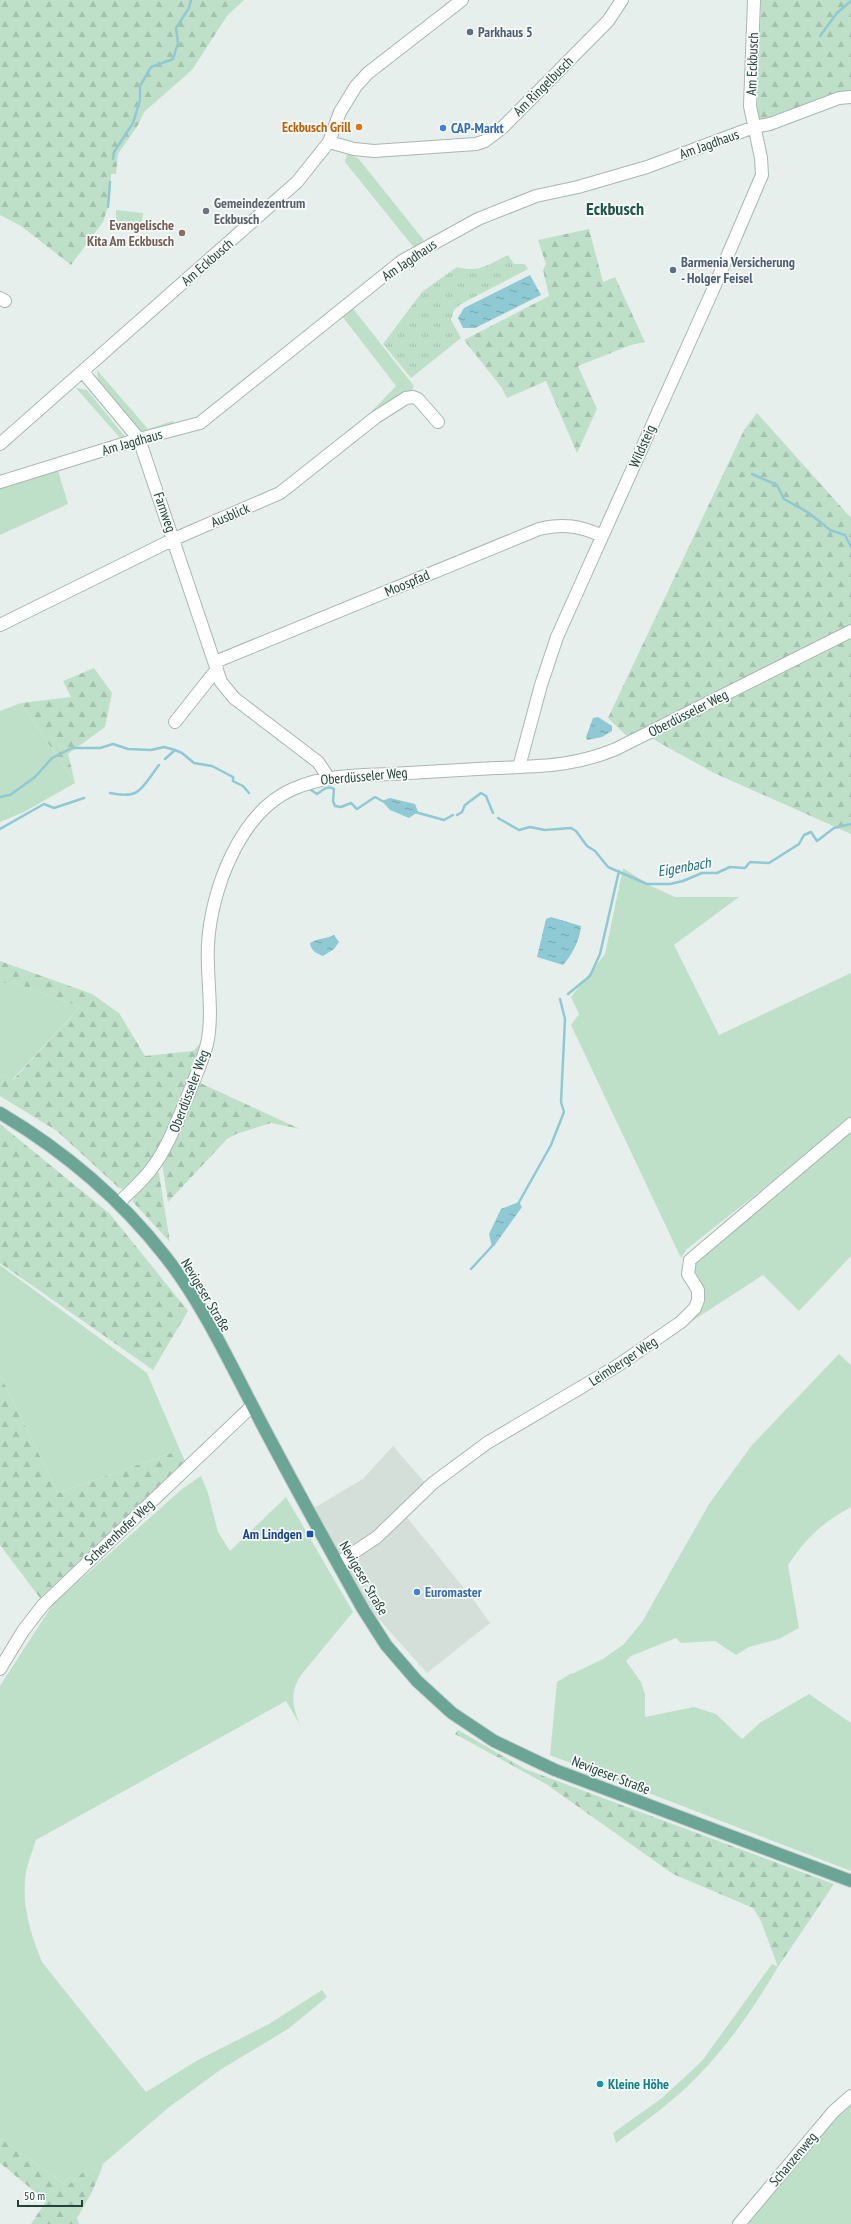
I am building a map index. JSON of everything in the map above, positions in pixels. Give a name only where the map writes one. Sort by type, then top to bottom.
[{"type":"main road","name":"Nevigeser Straße","points":[[0,1113],[58,1150],[119,1203],[166,1257],[200,1310],[363,1609],[386,1645],[417,1681],[452,1714],[472,1728],[512,1750],[555,1770],[851,1881]]},
{"type":"street","name":"Am Eckbusch","points":[[0,444],[296,182],[329,142],[343,106],[356,86],[368,73],[462,0]]},
{"type":"street","name":"Am Ringelbusch","points":[[329,142],[354,149],[374,150],[476,144],[485,141],[502,128],[608,21],[622,0]]},
{"type":"street","name":"Am Eckbusch","points":[[754,0],[750,106],[754,127]]},
{"type":"street","name":"Am Jagdhaus","points":[[0,482],[139,439],[200,423],[402,261],[457,229],[512,204],[647,167],[754,127],[770,124],[839,98],[851,97]]},
{"type":"street","name":"Wildsteig","points":[[519,767],[540,685],[557,638],[712,292],[762,174],[761,158],[754,127]]},
{"type":"street","name":"Farnweg","points":[[83,372],[139,439],[221,682],[234,698],[318,762],[328,777]]},
{"type":"street","name":"Ausblick","points":[[0,625],[174,539],[280,493],[376,416],[406,398],[414,397],[418,399],[438,422]]},
{"type":"street","name":"Moospfad","points":[[216,666],[540,529],[551,526],[572,526],[602,536]]},
{"type":"street","name":"Oberdüsseler Weg","points":[[119,1203],[147,1175],[165,1148],[205,1051],[209,1024],[208,943],[212,912],[223,876],[236,846],[245,830],[262,809],[272,801],[290,790],[328,777],[575,763],[616,750],[851,631]]},
{"type":"street","points":[[175,722],[216,666]]},
{"type":"street","name":"Leimberger Weg","points":[[338,1563],[377,1537],[434,1483],[487,1443],[617,1366],[681,1322],[695,1308],[698,1300],[698,1290],[688,1274],[690,1260],[851,1124]]},
{"type":"street","name":"Schevenhofer Weg","points":[[0,1669],[23,1631],[43,1605],[252,1406]]},
{"type":"street","name":"Schanzenweg","points":[[739,2224],[833,2112],[851,2096]]},
{"type":"shaded area","points":[[393,1446],[426,1484],[405,1515],[475,1602],[490,1623],[427,1673],[369,1608],[314,1508],[363,1479]]},
{"type":"green space","points":[[0,0],[244,0],[227,16],[192,70],[144,112],[138,125],[118,154],[116,174],[111,174],[110,200],[103,222],[71,265],[21,226],[0,215]]},
{"type":"green space","points":[[761,0],[851,0],[851,96],[762,123],[757,119]]},
{"type":"green space","points":[[347,154],[358,158],[426,243],[415,249],[345,162]]},
{"type":"green space","points":[[116,210],[143,213],[141,229],[116,226]]},
{"type":"green space","points":[[589,229],[603,282],[615,277],[645,342],[631,345],[578,366],[597,409],[577,453],[546,381],[507,398],[502,388],[464,340],[549,296],[543,270],[546,264],[538,240]]},
{"type":"green space","points":[[508,255],[514,264],[525,264],[528,269],[461,304],[454,310],[451,320],[461,338],[411,378],[383,344],[422,292],[457,267],[472,269],[483,267]]},
{"type":"green space","points":[[351,306],[414,386],[411,393],[373,416],[370,413],[396,386],[342,316]]},
{"type":"green space","points":[[97,370],[148,429],[173,421],[174,427],[143,432],[98,379]]},
{"type":"green space","points":[[76,388],[87,390],[126,438],[121,439]]},
{"type":"green space","points":[[757,413],[851,518],[851,834],[714,773],[649,737],[628,737],[608,718],[744,430]]},
{"type":"green space","points":[[57,467],[68,504],[0,535],[0,485]]},
{"type":"green space","points":[[94,668],[112,693],[105,727],[68,754],[75,783],[21,703],[71,697],[63,681]]},
{"type":"green space","points":[[21,703],[75,783],[24,812],[0,822],[0,711]]},
{"type":"green space","points":[[623,868],[651,886],[675,897],[739,897],[674,945],[719,1035],[851,973],[851,1119],[687,1249],[681,1258],[571,1025],[579,1014],[571,997],[605,954]]},
{"type":"green space","points":[[0,961],[92,994],[119,1013],[145,1056],[193,1051],[199,1045],[203,1035],[202,1047],[156,1155],[130,1185],[123,1189],[119,1188],[57,1131],[0,1096],[0,1075],[13,1080],[80,1007],[15,983],[0,983]]},
{"type":"green space","points":[[0,983],[15,983],[80,1007],[12,1080],[0,1075]]},
{"type":"green space","points":[[198,1082],[300,1129],[271,1123],[236,1134],[227,1139],[168,1202],[162,1163]]},
{"type":"green space","points":[[0,1124],[110,1214],[188,1311],[153,1370],[0,1263]]},
{"type":"green space","points":[[851,1127],[851,1256],[799,1311],[763,1275],[686,1325],[704,1302],[695,1279],[693,1265]]},
{"type":"green space","points":[[158,1168],[170,1242],[133,1202],[134,1196]]},
{"type":"green space","points":[[0,1265],[147,1373],[180,1450],[58,1493],[0,1375]]},
{"type":"green space","points":[[839,1354],[851,1365],[851,1507],[823,1525],[802,1546],[788,1565],[799,1628],[779,1639],[749,1647],[736,1655],[715,1641],[681,1643],[676,1638],[631,1656],[626,1661],[641,1682],[645,1695],[645,1717],[694,1707],[716,1714],[742,1739],[761,1722],[809,1694],[851,1723],[851,1871],[550,1755],[557,1682],[570,1674],[596,1668],[574,1673],[603,1659],[624,1644],[642,1622],[709,1504],[752,1445]]},
{"type":"green space","points":[[0,1375],[58,1493],[180,1450],[185,1461],[40,1598],[0,1545]]},
{"type":"green space","points":[[201,1476],[208,1493],[218,1532],[230,1551],[286,1497],[353,1612],[301,1675],[297,1682],[293,1700],[300,1725],[286,1701],[36,1840],[26,1872],[25,1884],[26,1906],[30,1929],[42,1962],[146,2092],[198,2060],[269,2024],[322,1990],[327,1997],[288,2029],[220,2070],[168,2108],[103,2164],[100,2173],[90,2166],[67,2186],[0,2138],[0,1686],[53,1604],[182,1489]]},
{"type":"green space","points":[[458,1730],[525,1769],[834,1884],[778,1967],[761,1921],[753,1908],[673,1874],[546,1784],[455,1734]]},
{"type":"green space","points":[[772,1964],[778,1967],[768,1984],[733,2035],[707,2066],[671,2101],[616,2143],[613,2133],[662,2098],[702,2061]]},
{"type":"green space","points":[[851,2100],[851,2224],[744,2224]]},
{"type":"green space","points":[[0,2138],[67,2186],[90,2166],[100,2173],[92,2192],[77,2218],[79,2224],[31,2224],[46,2201],[0,2163]]},
{"type":"water","points":[[530,275],[541,295],[475,328],[463,328],[458,318],[464,308]]},
{"type":"water","points":[[598,717],[612,726],[612,731],[602,737],[587,740],[586,737],[593,718]]},
{"type":"water","points":[[390,798],[415,804],[418,812],[409,818],[390,810],[382,801]]},
{"type":"water","points":[[551,917],[581,926],[575,947],[563,965],[537,957],[546,919]]},
{"type":"water","points":[[334,935],[339,942],[334,949],[323,956],[316,953],[311,948],[310,943]]},
{"type":"water","points":[[519,1202],[522,1207],[492,1247],[489,1234],[501,1209]]},
{"type":"waterway","points":[[113,159],[114,152],[133,123],[140,100],[140,86],[151,67],[173,59],[178,43],[176,28],[189,8],[191,0]]},
{"type":"waterway","points":[[820,36],[837,13],[851,1]]},
{"type":"waterway","points":[[108,207],[110,182]]},
{"type":"waterway","points":[[752,474],[777,485],[784,499],[809,513],[830,530],[845,535],[851,547]]},
{"type":"waterway","points":[[0,797],[10,795],[35,777],[52,758],[72,748],[100,748],[113,744],[128,749],[151,750],[164,747],[175,750]]},
{"type":"waterway","name":"Eigenbach","points":[[165,759],[175,750],[182,753],[194,763],[212,766],[233,777],[233,781],[243,786],[249,793]]},
{"type":"waterway","name":"Eigenbach","points":[[110,793],[120,795],[135,793],[140,790],[159,765]]},
{"type":"waterway","name":"Eigenbach","points":[[311,790],[317,794],[328,788],[334,789],[333,801],[335,806],[341,807],[351,803],[357,809],[375,797],[384,802]]},
{"type":"waterway","name":"Eigenbach","points":[[457,815],[462,812],[465,805],[481,793],[486,796],[493,813]]},
{"type":"waterway","name":"Eigenbach","points":[[0,829],[44,804],[54,808],[84,798]]},
{"type":"waterway","name":"Eigenbach","points":[[415,812],[444,820],[453,815]]},
{"type":"waterway","name":"Eigenbach","points":[[498,818],[519,830],[530,827],[545,830],[571,828],[576,831],[587,846],[595,851],[608,867],[647,884],[670,884],[683,881],[702,873],[717,873],[730,867],[745,868],[750,862],[769,863],[799,844],[804,835],[811,832],[817,841],[834,828],[851,824]]},
{"type":"waterway","points":[[568,994],[590,976],[600,954],[619,871]]},
{"type":"waterway","points":[[518,1204],[551,1145],[564,1112],[561,1102],[565,1019],[560,999]]},
{"type":"waterway","points":[[471,1269],[494,1244]]},
{"type":"place","name":"Parkhaus 5","points":[[470,32]]},
{"type":"place","name":"Eckbusch Grill","points":[[359,127]]},
{"type":"place","name":"CAP-Markt","points":[[443,128]]},
{"type":"place","name":"Gemeindezentrum Eckbusch","points":[[206,211]]},
{"type":"place","name":"Evangelische Kita Am Eckbusch","points":[[182,233]]},
{"type":"place","name":"Barmenia Versicherung - Holger Feisel","points":[[673,270]]},
{"type":"place","name":"Am Lindgen","points":[[310,1534]]},
{"type":"place","name":"Euromaster","points":[[417,1592]]},
{"type":"place","name":"Kleine Höhe","points":[[600,2084]]},
{"type":"district","name":"Eckbusch","points":[[615,209]]}]
